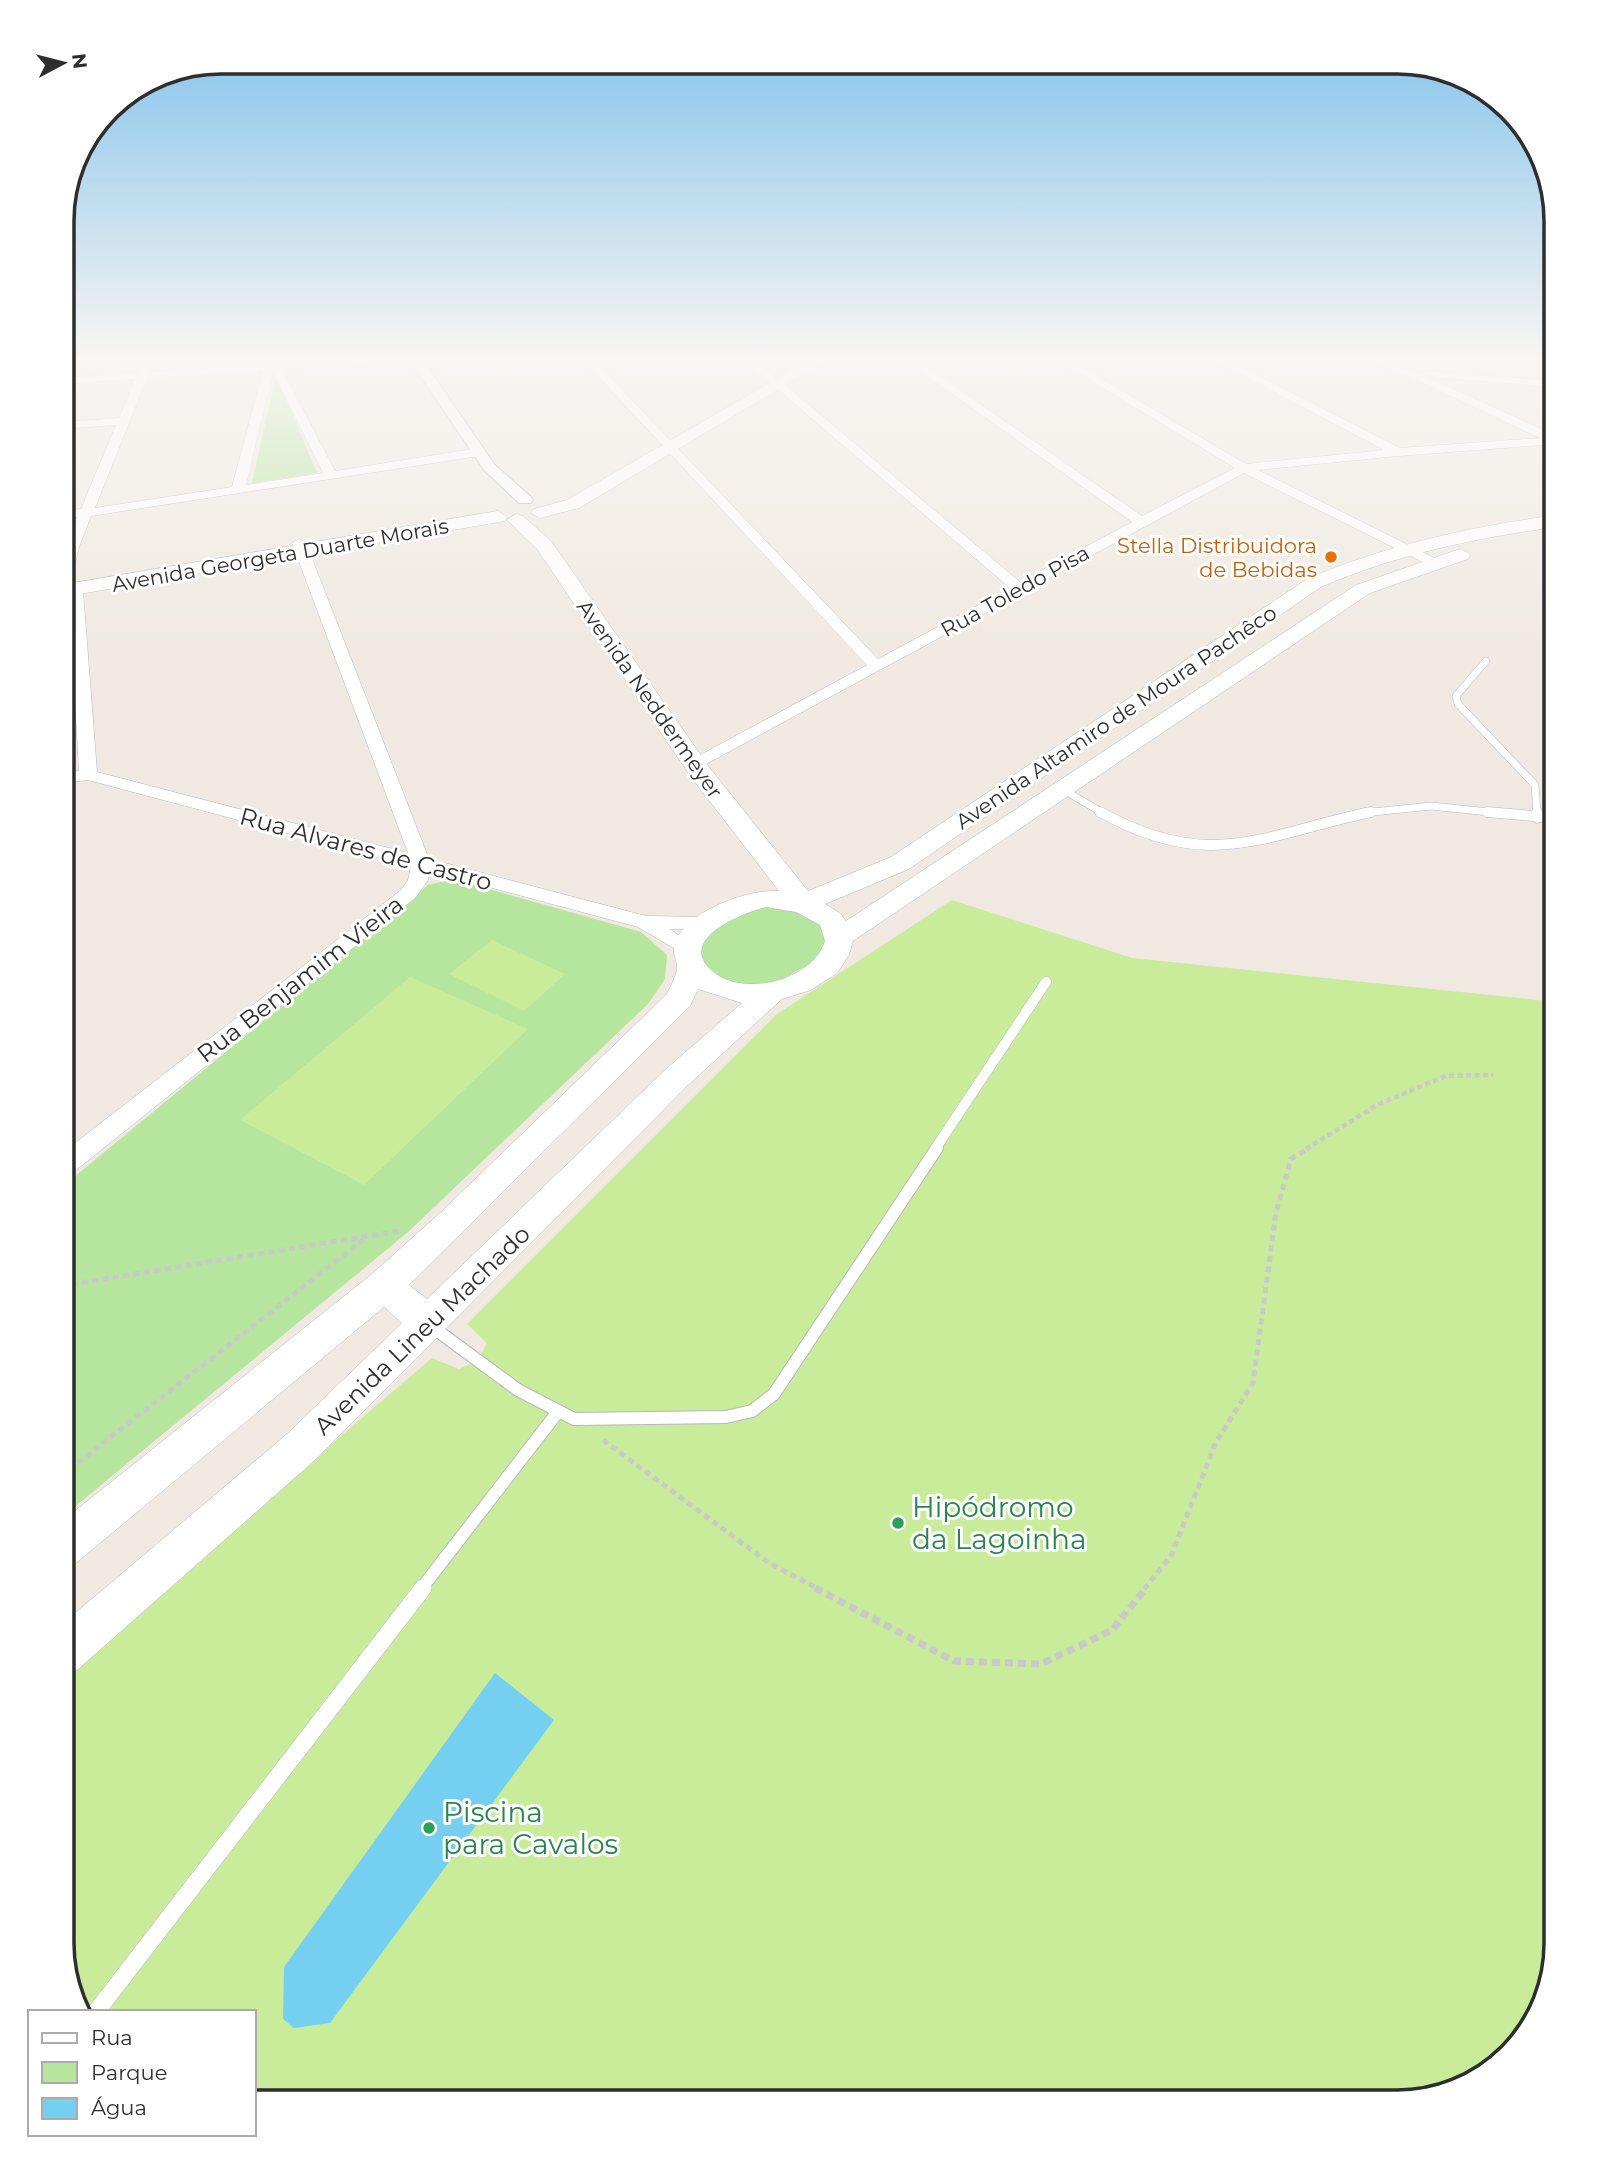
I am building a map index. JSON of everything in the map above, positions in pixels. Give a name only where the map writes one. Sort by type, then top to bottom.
[{"type":"main road","name":"Avenida Georgeta Duarte Morais","points":[[74,585],[503,512],[573,504],[639,460]]},
{"type":"main road","name":"Avenida Neddermeyer","points":[[533,508],[544,545]]},
{"type":"main road","name":"Avenida Neddermeyer","points":[[503,512],[544,545],[695,765],[757,851],[802,903]]},
{"type":"main road","name":"Avenida Altamiro de Moura Pachêco","points":[[802,903],[900,863],[1314,583],[1351,566],[1405,548],[1491,530],[1544,523]]},
{"type":"main road","name":"Avenida Altamiro de Moura Pachêco","points":[[839,937],[1363,589],[1433,563],[1480,550],[1544,538]]},
{"type":"main road","points":[[748,902],[756,886],[757,851]]},
{"type":"main road","points":[[74,1538],[385,1285],[462,1213],[680,999],[694,935],[707,923],[748,902],[766,899],[802,903],[827,917],[839,937],[835,955],[821,971],[793,986],[771,993],[732,992],[702,978],[690,958]]},
{"type":"main road","name":"Avenida Lineu Machado","points":[[74,1643],[301,1447],[429,1324],[676,1078],[771,993]]},
{"type":"main road","points":[[385,1285],[429,1324]]},
{"type":"street","points":[[74,535],[87,513],[108,460]]},
{"type":"street","points":[[238,490],[246,460]]},
{"type":"street","points":[[322,460],[331,476]]},
{"type":"street","points":[[74,514],[430,460]]},
{"type":"street","name":"Avenida Neddermeyer","points":[[484,460],[533,508]]},
{"type":"street","points":[[681,460],[876,666]]},
{"type":"street","points":[[867,460],[1020,589]]},
{"type":"street","points":[[1052,460],[1141,522]]},
{"type":"street","points":[[1230,460],[1433,563]]},
{"type":"street","name":"Rua Toledo Pisa","points":[[695,765],[1244,468],[1321,460]]},
{"type":"street","name":"Avenida Neddermeyer","points":[[489,467],[503,512]]},
{"type":"street","points":[[301,547],[421,863]]},
{"type":"street","points":[[74,655],[88,775],[74,777]]},
{"type":"street","name":"Rua Alvares de Castro","points":[[88,775],[645,922],[707,923]]},
{"type":"street","name":"Rua Benjamim Vieira","points":[[74,1158],[408,894],[418,880],[421,863]]},
{"type":"street","name":"Rua Alvares de Castro","points":[[645,922],[690,958]]},
{"type":"lane","points":[[1486,661],[1456,696],[1458,704],[1535,785],[1538,818]]},
{"type":"lane","points":[[1062,789],[1094,810],[1155,836],[1189,846],[1223,847],[1255,842],[1369,811],[1414,806],[1456,807],[1544,818]]},
{"type":"lane","points":[[429,1324],[477,1361],[557,1413],[574,1419],[726,1417],[752,1411],[774,1394],[1046,982]]},
{"type":"lane","points":[[98,2010],[557,1413]]},
{"type":"path","points":[[574,1419],[769,1563],[954,1661],[1041,1664],[1112,1630],[1171,1556],[1216,1442],[1254,1383],[1276,1212],[1290,1159],[1379,1104],[1446,1076],[1493,1075]]},
{"type":"path","points":[[74,1284],[404,1231]]},
{"type":"path","points":[[74,1466],[368,1236]]},
{"type":"green space","points":[[257,460],[312,460],[317,473],[252,483]]},
{"type":"green space","points":[[453,879],[641,932],[667,955],[665,979],[648,1004],[408,1232],[74,1507],[74,1177],[428,885]]},
{"type":"green space","name":"Hipódromo da Lagoinha","points":[[952,900],[1132,958],[1544,1001],[1543,1963],[1533,2000],[1525,2017],[1501,2047],[1479,2066],[1435,2085],[1397,2090],[256,2090],[256,2010],[90,2010],[81,1991],[74,1953],[74,1665],[432,1358],[459,1369],[477,1361],[487,1343],[467,1324],[777,1014]]},
{"type":"green space","points":[[759,905],[813,913],[830,934],[817,960],[770,986],[751,987],[706,974],[696,963],[698,936]]},
{"type":"green space","points":[[492,940],[565,974],[524,1011],[449,974]]},
{"type":"green space","points":[[410,977],[528,1029],[364,1185],[240,1120]]},
{"type":"water","name":"Piscina para Cavalos","points":[[495,1673],[554,1720],[330,2023],[294,2028],[283,2019],[284,1967]]},
{"type":"place","name":"Stella Distribuidora de Bebidas","points":[[1331,557]]},
{"type":"place","name":"Hipódromo da Lagoinha","points":[[898,1523]]},
{"type":"place","name":"Piscina para Cavalos","points":[[429,1828]]}]
